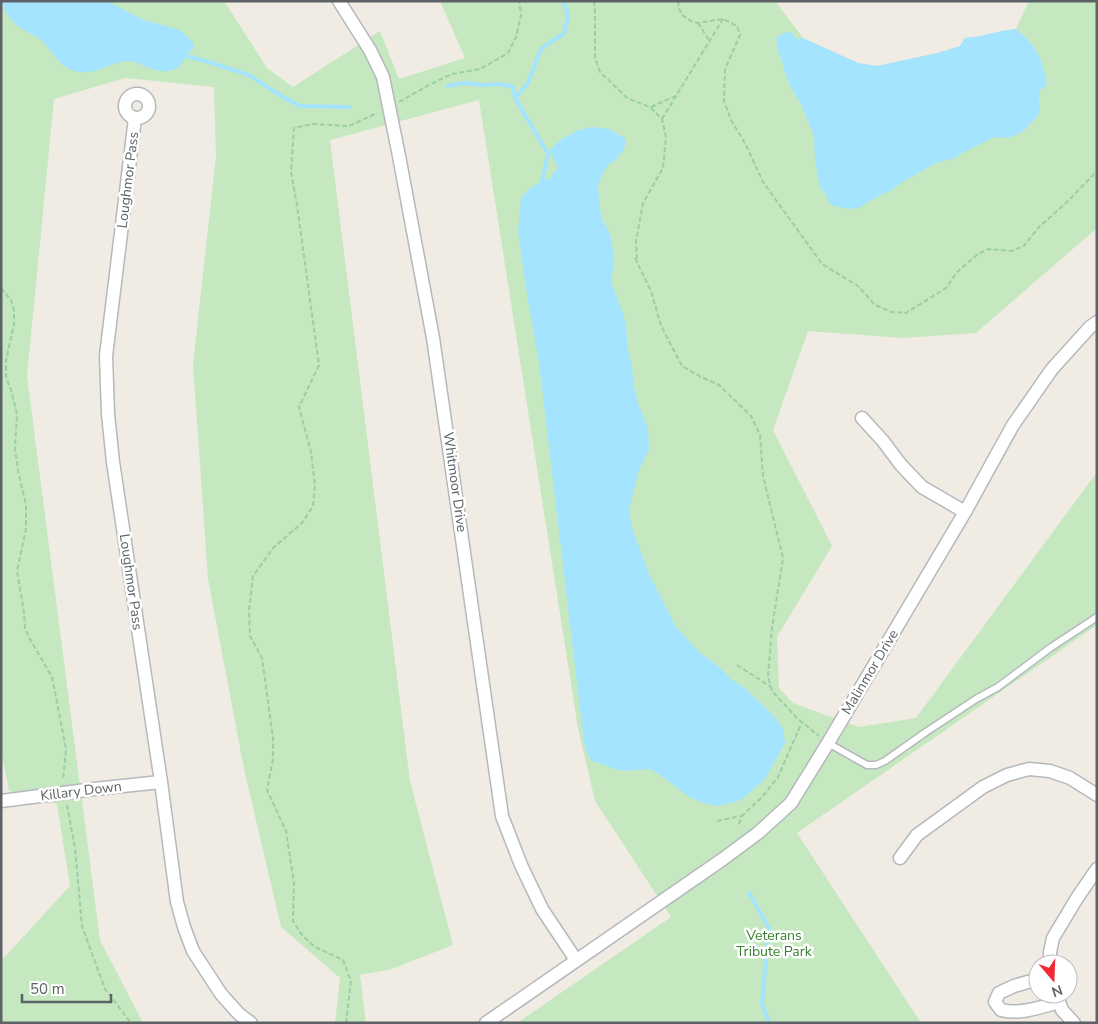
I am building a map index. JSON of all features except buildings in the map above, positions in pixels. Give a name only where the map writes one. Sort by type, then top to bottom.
[{"type":"street","name":"Whitmoor Drive","points":[[339,1],[370,50],[383,77],[400,156],[433,338],[502,816],[521,864],[542,909],[576,960]]},
{"type":"street","name":"Loughmor Pass","points":[[135,118],[106,356],[108,414],[113,462],[177,902],[193,951],[221,994],[239,1014],[251,1023]]},
{"type":"street","name":"Malinmor Drive","points":[[576,960],[758,833],[790,803],[828,743],[965,512],[1018,417],[1052,370],[1090,327],[1097,322]]},
{"type":"street","points":[[862,418],[900,465],[922,487],[965,512]]},
{"type":"street","points":[[900,858],[918,835],[983,787],[1007,775],[1029,769],[1050,771],[1070,778],[1097,795]]},
{"type":"street","name":"Killary Down","points":[[1,801],[160,782]]},
{"type":"street","points":[[1051,954],[1053,938],[1077,898],[1097,870]]},
{"type":"street","points":[[486,1023],[576,960]]},
{"type":"street","points":[[1028,982],[999,993],[996,1002],[1001,1010],[1008,1012],[1024,1010],[1041,1004]]},
{"type":"street","points":[[1060,1004],[1062,1010],[1074,1023]]},
{"type":"lane","points":[[828,743],[867,765],[876,765],[885,761],[976,699],[998,687],[1050,648],[1097,617]]},
{"type":"path","points":[[346,1023],[351,982],[343,960],[315,947],[302,934],[293,921],[294,883],[286,831],[267,790],[273,759],[273,738],[262,658],[250,636],[249,611],[253,576],[274,548],[303,522],[313,506],[314,499],[315,485],[311,452],[299,407],[320,365],[291,172],[294,128],[312,124],[349,126],[389,108],[428,84],[452,74],[480,69],[508,53],[516,37],[521,15],[519,1]]},
{"type":"path","points":[[594,1],[595,58],[600,72],[627,98],[650,107],[662,119],[666,137],[663,168],[643,203],[636,241],[637,259],[635,258],[650,291],[661,326],[682,366],[720,385],[751,416],[760,435],[762,476],[783,558],[772,628],[768,676],[772,690],[797,718],[828,743]]},
{"type":"path","points":[[679,1],[678,6],[682,15],[691,21],[698,23],[723,19],[737,26],[740,35],[725,69],[724,101],[731,120],[746,145],[763,182],[822,264],[858,286],[876,305],[892,312],[906,313],[946,288],[958,271],[978,254],[989,249],[1011,251],[1024,246],[1038,228],[1097,171]]},
{"type":"path","points":[[662,119],[723,19]]},
{"type":"path","points":[[698,23],[709,41]]},
{"type":"path","points":[[650,107],[676,96]]},
{"type":"path","points":[[1,288],[11,300],[14,310],[14,324],[6,362],[6,377],[17,414],[15,448],[26,504],[26,529],[17,570],[25,628],[52,677],[66,749],[63,776],[75,848],[82,926],[105,989],[131,1023]]},
{"type":"path","points":[[737,665],[771,687]]},
{"type":"path","points":[[716,822],[742,816],[762,797],[778,777],[802,722]]},
{"type":"path","points":[[740,824],[742,816]]},
{"type":"green space","name":"Veterans Tribute Park","points":[[1,1],[224,1],[267,68],[293,87],[380,31],[399,79],[465,58],[440,1],[775,1],[803,38],[858,63],[877,66],[938,53],[960,46],[965,38],[1016,29],[1029,1],[1097,1],[1097,228],[976,333],[903,338],[808,331],[773,430],[832,546],[777,637],[779,688],[793,703],[859,727],[916,718],[1097,472],[1097,625],[797,833],[921,1023],[517,1023],[671,917],[595,801],[578,728],[479,100],[330,140],[410,781],[453,945],[392,969],[360,975],[366,1023],[335,1023],[340,978],[281,927],[244,769],[208,579],[193,365],[216,156],[214,87],[125,78],[54,99],[27,376],[100,940],[143,1023],[1,1023],[1,961],[70,886],[57,804],[9,791],[1,750]]},
{"type":"water","points":[[1,1],[107,1],[144,20],[180,30],[194,43],[193,49],[180,66],[173,70],[154,70],[131,61],[125,61],[93,71],[74,71],[62,64],[40,39],[16,25],[9,17]]},
{"type":"water","points":[[1016,29],[1037,52],[1047,85],[1040,90],[1040,110],[1037,117],[1022,132],[1008,138],[995,137],[955,158],[936,163],[859,208],[844,208],[833,206],[829,203],[826,194],[820,188],[815,161],[814,136],[801,104],[790,86],[778,52],[776,38],[784,33],[791,32],[797,39],[803,38],[858,63],[877,66],[938,53],[960,46],[965,38]]},
{"type":"water","points":[[591,127],[609,129],[626,139],[624,149],[616,160],[608,165],[598,185],[602,219],[611,236],[614,260],[611,282],[623,313],[634,387],[648,428],[649,449],[638,473],[629,510],[632,528],[649,574],[676,627],[699,652],[746,689],[776,718],[783,729],[785,743],[765,779],[745,797],[735,802],[717,806],[703,803],[688,796],[650,769],[625,771],[592,761],[587,753],[584,742],[539,363],[518,232],[521,198],[529,189],[551,178],[558,168],[549,151],[559,141],[576,131]]},
{"type":"waterway","points":[[515,98],[528,83],[541,49],[564,34],[568,15],[563,1]]},
{"type":"waterway","points":[[182,55],[249,75],[300,106],[349,107]]},
{"type":"waterway","points":[[447,86],[464,83],[501,84],[513,87],[515,98],[548,154],[542,181]]},
{"type":"waterway","points":[[749,893],[769,928],[762,1003],[769,1023]]}]
